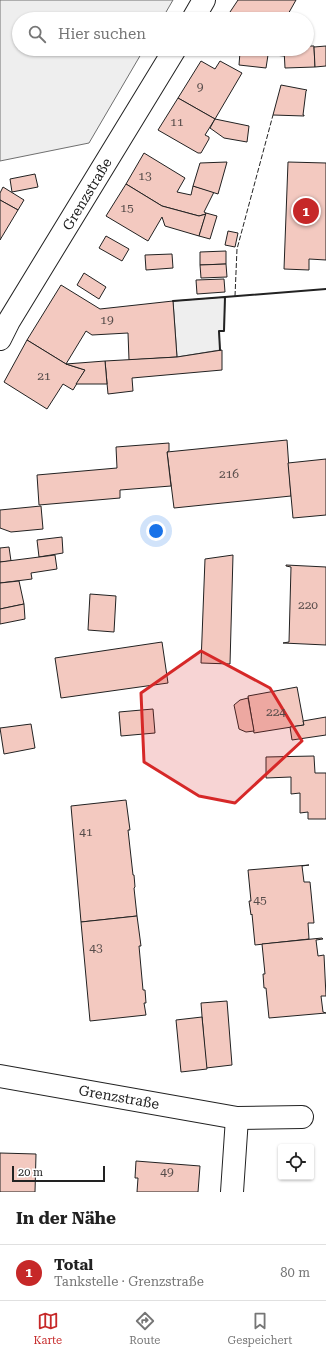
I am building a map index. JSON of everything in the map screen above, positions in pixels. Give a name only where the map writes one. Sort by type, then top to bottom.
[{"type":"street","points":[[197,12],[204,0]]},
{"type":"street","name":"Grenzstraße","points":[[0,339],[9,321],[171,56]]},
{"type":"street","name":"Grenzstraße","points":[[0,1076],[238,1118],[302,1117]]},
{"type":"street","points":[[232,1192],[238,1118]]},
{"type":"highlighted area","points":[[201,651],[270,688],[302,741],[235,803],[199,796],[144,762],[141,693]]},
{"type":"shaded area","points":[[0,0],[173,0],[166,12],[12,12],[12,56],[140,56],[89,143],[0,161]]},
{"type":"shaded area","points":[[225,297],[224,331],[219,331],[220,350],[177,357],[173,301]]},
{"type":"building","points":[[238,0],[296,0],[289,12],[230,12]]},
{"type":"building","points":[[314,46],[315,67],[285,68],[284,56],[314,56]]},
{"type":"building","points":[[326,46],[326,66],[315,67],[314,47]]},
{"type":"building","points":[[240,56],[268,56],[266,68],[239,65]]},
{"type":"building","points":[[201,61],[215,69],[220,61],[242,73],[215,119],[178,98]]},
{"type":"building","points":[[281,85],[307,90],[304,116],[273,115]]},
{"type":"building","points":[[178,98],[215,119],[205,135],[209,137],[209,139],[201,153],[198,153],[158,130]]},
{"type":"building","points":[[215,119],[249,126],[247,142],[224,138],[210,128]]},
{"type":"building","points":[[144,153],[185,178],[177,192],[191,195],[193,186],[214,192],[204,212],[206,214],[199,216],[162,206],[126,184]]},
{"type":"building","points":[[227,162],[218,194],[193,186],[200,163]]},
{"type":"building","points":[[288,162],[326,163],[326,260],[309,259],[309,270],[284,269]]},
{"type":"building","points":[[35,174],[38,187],[12,192],[10,179]]},
{"type":"building","points":[[126,184],[162,206],[199,216],[206,214],[199,236],[165,226],[162,217],[148,241],[106,216]]},
{"type":"building","points":[[3,187],[24,200],[18,210],[0,200],[0,193]]},
{"type":"building","points":[[0,200],[18,210],[0,240]]},
{"type":"building","points":[[206,213],[217,216],[210,239],[199,236]]},
{"type":"building","points":[[228,231],[238,233],[235,247],[225,245]]},
{"type":"building","points":[[106,236],[129,249],[122,261],[99,248]]},
{"type":"building","points":[[226,251],[226,264],[200,265],[200,252]]},
{"type":"building","points":[[172,254],[173,268],[146,270],[145,255]]},
{"type":"building","points":[[226,264],[227,277],[201,278],[200,265]]},
{"type":"building","points":[[84,273],[106,287],[99,299],[77,285]]},
{"type":"building","points":[[224,279],[225,292],[197,294],[196,280]]},
{"type":"building","points":[[61,285],[100,309],[173,301],[177,357],[129,360],[128,333],[92,335],[86,331],[66,364],[27,340]]},
{"type":"building","points":[[27,340],[66,364],[85,370],[73,390],[63,384],[47,409],[4,382]]},
{"type":"building","points":[[222,350],[222,370],[132,378],[133,391],[108,394],[105,361],[177,357]]},
{"type":"building","points":[[105,361],[107,384],[76,384],[85,370],[66,364]]},
{"type":"building","points":[[287,440],[291,496],[174,508],[167,452]]},
{"type":"building","points":[[169,443],[169,451],[167,452],[171,486],[120,490],[120,498],[39,505],[37,475],[117,468],[116,447]]},
{"type":"building","points":[[326,459],[326,515],[293,518],[288,463]]},
{"type":"building","points":[[41,506],[43,529],[11,532],[0,528],[0,510]]},
{"type":"building","points":[[62,537],[63,553],[39,557],[37,540]]},
{"type":"building","points":[[9,547],[11,561],[0,562],[0,548]]},
{"type":"building","points":[[55,555],[57,569],[31,573],[32,579],[0,583],[0,562]]},
{"type":"building","points":[[233,555],[230,664],[201,663],[205,559]]},
{"type":"building","points":[[286,565],[326,567],[326,645],[283,643],[289,642],[291,567]]},
{"type":"building","points":[[19,581],[24,604],[0,609],[0,583]]},
{"type":"building","points":[[90,594],[116,596],[114,632],[88,630]]},
{"type":"building","points":[[24,604],[25,619],[0,624],[0,609]]},
{"type":"building","points":[[162,642],[168,683],[61,698],[55,658]]},
{"type":"building","points":[[297,687],[304,725],[254,733],[248,696]]},
{"type":"building","points":[[248,698],[254,731],[246,732],[239,729],[234,705],[240,700]]},
{"type":"building","points":[[153,709],[155,733],[121,736],[119,712]]},
{"type":"building","points":[[326,717],[326,735],[292,740],[290,727],[304,725],[303,721]]},
{"type":"building","points":[[31,724],[35,748],[4,754],[0,728]]},
{"type":"building","points":[[314,756],[315,773],[326,773],[326,819],[308,819],[308,812],[300,813],[300,793],[291,794],[291,777],[266,778],[266,757]]},
{"type":"building","points":[[126,800],[137,916],[81,922],[71,806]]},
{"type":"building","points":[[309,865],[302,866],[304,882],[310,882],[314,923],[308,923],[309,939],[255,945],[252,914],[251,915],[249,901],[251,901],[248,870]]},
{"type":"building","points":[[137,916],[141,946],[139,946],[143,990],[145,990],[146,1003],[144,1003],[146,1015],[90,1021],[81,922]]},
{"type":"building","points":[[323,939],[316,940],[318,956],[324,955],[326,996],[321,996],[323,1012],[326,1013],[269,1018],[266,988],[264,988],[263,974],[265,974],[262,944]]},
{"type":"building","points":[[227,1001],[232,1065],[206,1068],[201,1003]]},
{"type":"building","points":[[202,1017],[207,1069],[181,1072],[176,1020]]},
{"type":"building","points":[[0,1153],[36,1154],[35,1192],[0,1192]]},
{"type":"building","points":[[136,1161],[200,1166],[198,1192],[137,1192],[138,1178],[135,1178]]},
{"type":"fence","points":[[235,296],[237,249],[273,115]]},
{"type":"wall","points":[[225,297],[326,289]]},
{"type":"wall","points":[[173,301],[225,297],[224,331],[219,331],[220,350]]},
{"type":"place","name":"Total","points":[[306,211]]}]
